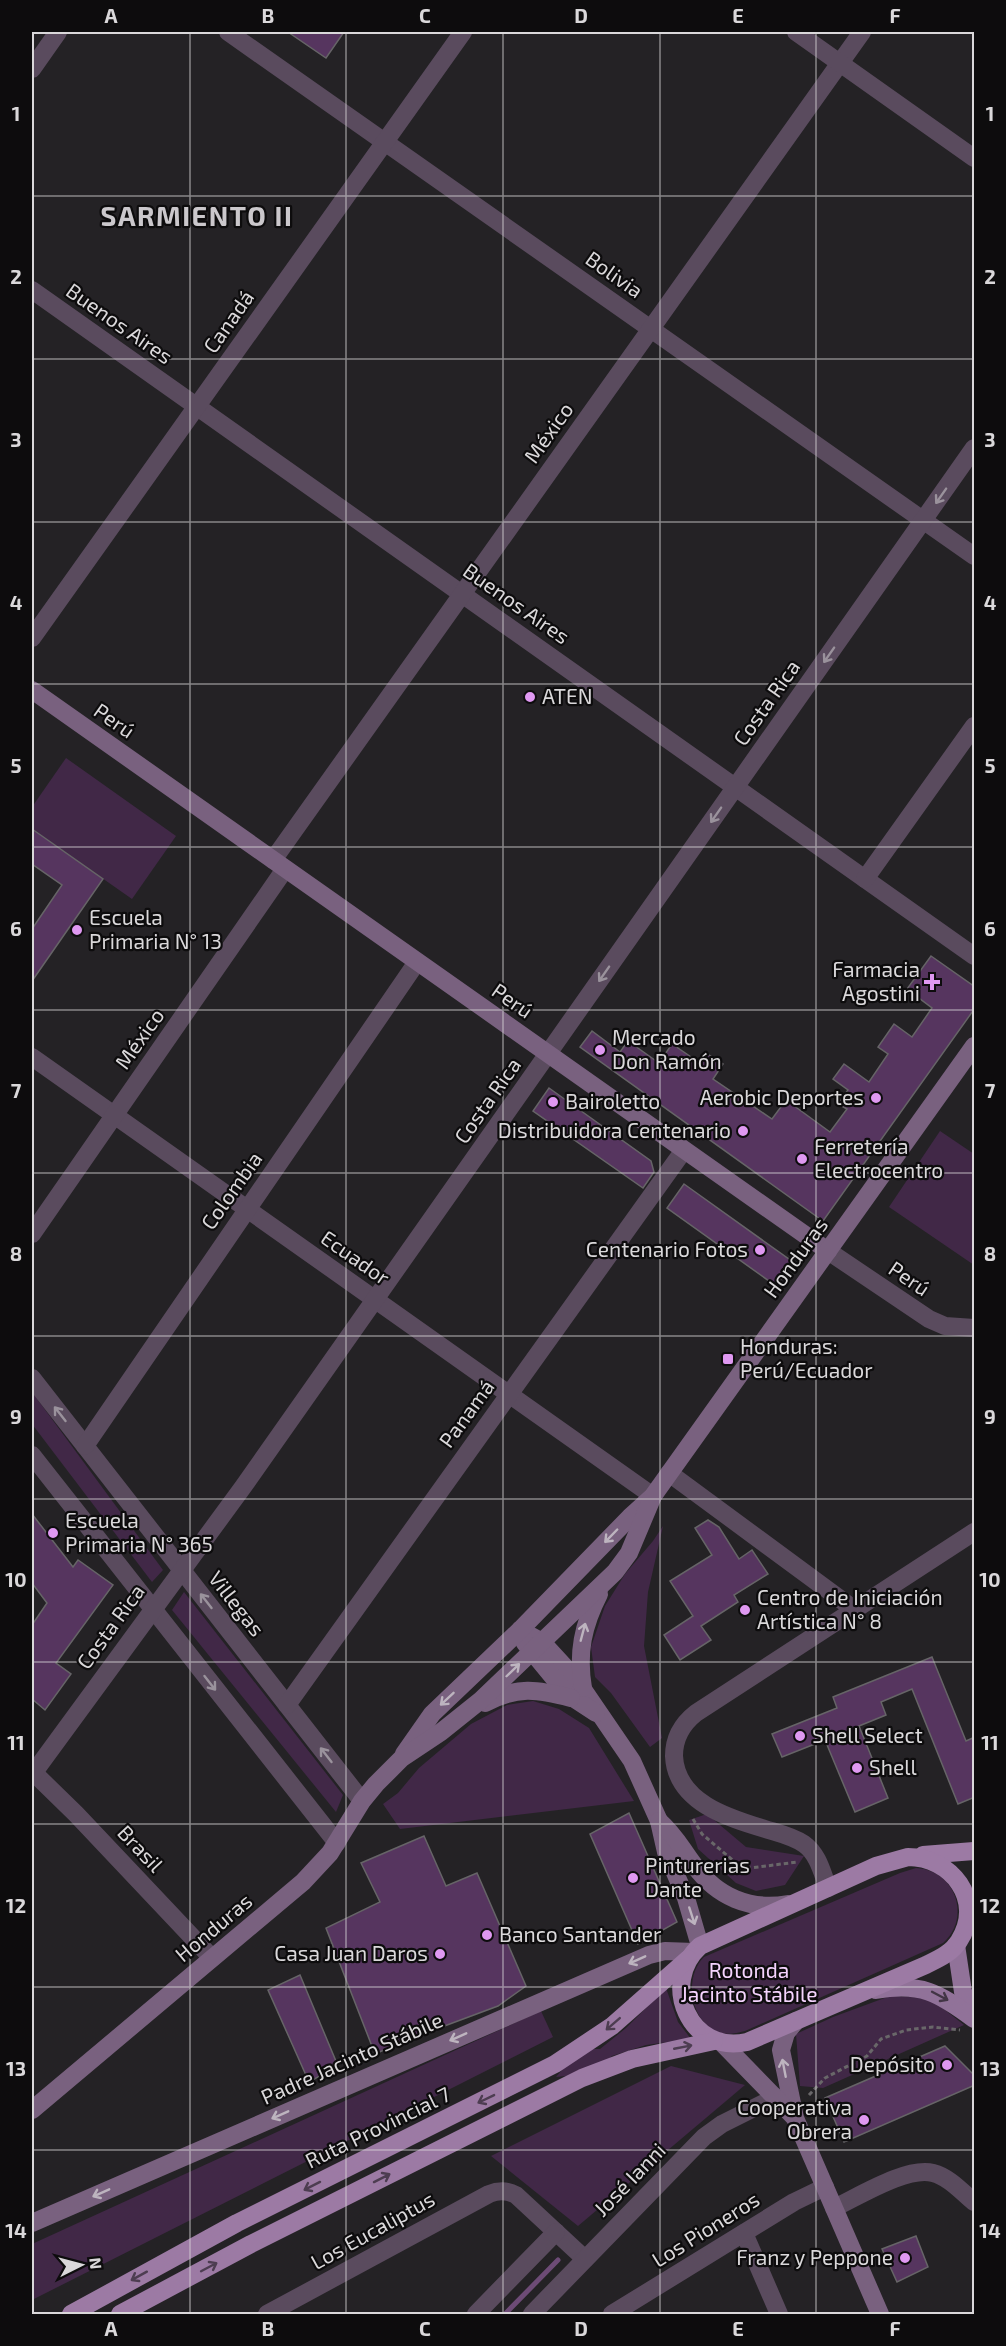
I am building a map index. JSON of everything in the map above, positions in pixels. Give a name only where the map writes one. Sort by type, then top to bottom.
[{"type":"highway","points":[[718,2042],[695,2026],[685,2006],[681,1982],[684,1965],[694,1952],[876,1866],[908,1857],[975,1851]]},
{"type":"highway","points":[[908,1857],[924,1858],[939,1864],[957,1880],[965,1894],[968,1910],[965,1927],[957,1943]]},
{"type":"highway","points":[[120,2314],[260,2239],[582,2078],[632,2059],[718,2042],[747,2042],[940,1958],[957,1943],[975,1932]]},
{"type":"highway","name":"Ruta Provincial 7","points":[[71,2314],[237,2223],[555,2064],[612,2026],[694,1952]]},
{"type":"main road","name":"Perú","points":[[32,690],[828,1251]]},
{"type":"main road","name":"Honduras","points":[[402,1758],[467,1712],[605,1581],[629,1553],[653,1496],[975,1046]]},
{"type":"main road","name":"Honduras","points":[[32,2110],[303,1882],[337,1844],[362,1801],[402,1758],[432,1714],[520,1630],[653,1496]]},
{"type":"main road","points":[[578,1693],[582,1637],[605,1581]]},
{"type":"main road","points":[[520,1630],[537,1647],[562,1689],[578,1693],[600,1716],[632,1761],[659,1821],[666,1852],[686,1898],[694,1952]]},
{"type":"main road","points":[[467,1712],[500,1695],[522,1690],[578,1693]]},
{"type":"main road","points":[[659,1821],[676,1837],[701,1875],[729,1897],[764,1907],[792,1904]]},
{"type":"main road","points":[[957,1943],[963,1992],[971,2021]]},
{"type":"main road","name":"Padre Jacinto Stábile","points":[[32,2223],[649,1954],[694,1952]]},
{"type":"main road","points":[[862,1992],[899,1986],[923,1988],[944,1997],[971,2021]]},
{"type":"main road","points":[[796,2021],[786,2033],[781,2050],[788,2107],[880,2314]]},
{"type":"main road","points":[[718,2042],[788,2107]]},
{"type":"street","points":[[32,69],[58,32]]},
{"type":"street","name":"Bolivia","points":[[228,32],[975,556]]},
{"type":"street","name":"Canadá","points":[[32,638],[463,32]]},
{"type":"street","points":[[796,32],[975,158]]},
{"type":"street","name":"México","points":[[32,1234],[462,594],[862,32]]},
{"type":"street","name":"Buenos Aires","points":[[32,290],[975,956]]},
{"type":"street","name":"Costa Rica","points":[[32,1773],[182,1571],[375,1300],[975,448]]},
{"type":"street","points":[[865,879],[975,726]]},
{"type":"street","name":"Colombia","points":[[85,1446],[417,962]]},
{"type":"street","name":"Ecuador","points":[[32,1057],[653,1496]]},
{"type":"street","name":"Panamá","points":[[287,1705],[684,1150]]},
{"type":"street","name":"Perú","points":[[828,1251],[928,1319],[945,1326],[975,1328]]},
{"type":"street","name":"Villegas","points":[[32,1378],[362,1801]]},
{"type":"street","points":[[32,1455],[337,1844]]},
{"type":"street","points":[[669,1473],[855,1610]]},
{"type":"street","points":[[828,1888],[816,1858],[797,1840],[735,1820],[690,1793],[675,1763],[675,1741],[680,1729],[696,1713],[975,1532]]},
{"type":"street","name":"Brasil","points":[[32,1773],[76,1814],[212,1958]]},
{"type":"street","name":"José Ianni","points":[[532,2314],[713,2130],[788,2107]]},
{"type":"street","points":[[834,2208],[901,2177],[922,2172],[932,2172],[948,2180],[975,2202]]},
{"type":"street","name":"Los Pioneros","points":[[612,2314],[640,2307],[744,2233],[794,2202],[825,2187]]},
{"type":"street","name":"Los Eucaliptus","points":[[267,2314],[489,2194],[503,2191],[516,2195],[556,2232]]},
{"type":"street","points":[[476,2314],[556,2232],[585,2259]]},
{"type":"street","points":[[744,2233],[779,2314]]},
{"type":"path","points":[[692,1815],[702,1834],[743,1869],[816,1858]]},
{"type":"path","points":[[788,2107],[808,2096],[825,2078],[867,2055],[881,2039],[906,2030],[933,2027],[955,2031],[971,2021]]},
{"type":"green space","points":[[66,758],[176,836],[132,899],[32,829],[32,807]]},
{"type":"green space","points":[[940,1131],[974,1154],[974,1265],[889,1207]]},
{"type":"green space","points":[[32,1392],[163,1570],[152,1582],[32,1424]]},
{"type":"green space","points":[[663,1526],[648,1592],[644,1646],[662,1738],[650,1747],[611,1693],[595,1677],[591,1647],[605,1606],[625,1574]]},
{"type":"green space","points":[[184,1592],[343,1795],[336,1812],[172,1610]]},
{"type":"green space","points":[[533,1701],[559,1709],[589,1728],[634,1801],[400,1829],[383,1804],[398,1793],[419,1768],[471,1724],[507,1705]]},
{"type":"green space","points":[[707,1814],[746,1847],[804,1856],[785,1885],[756,1891],[736,1883],[698,1849],[689,1820]]},
{"type":"green space","name":"Rotonda Jacinto Stábile","points":[[916,1868],[930,1871],[941,1877],[955,1896],[957,1921],[943,1943],[745,2031],[721,2033],[702,2020],[696,2010],[692,1987],[697,1966],[704,1957]]},
{"type":"green space","points":[[666,1988],[678,2022],[691,2039],[646,2045],[612,2056],[595,2073],[556,2077],[580,2049],[600,2049],[626,2028]]},
{"type":"green space","points":[[890,1996],[930,1998],[964,2025],[823,2088],[800,2086],[796,2034],[833,2017]]},
{"type":"green space","points":[[541,2011],[553,2037],[32,2300],[32,2244]]},
{"type":"green space","points":[[671,2066],[745,2085],[578,2226],[491,2156]]},
{"type":"building","points":[[288,32],[344,32],[326,58]]},
{"type":"building","points":[[32,829],[103,879],[32,981],[32,929],[62,885],[32,864]]},
{"type":"building","points":[[931,956],[975,987],[975,1008],[823,1221],[580,1047],[592,1031],[620,1052],[628,1041],[659,1063],[672,1044],[700,1063],[706,1053],[723,1064],[713,1079],[772,1119],[786,1100],[830,1132],[847,1109],[838,1104],[848,1090],[833,1079],[844,1064],[869,1082],[888,1054],[878,1047],[894,1024],[912,1037],[932,1008],[907,989]]},
{"type":"building","points":[[549,1088],[651,1161],[654,1172],[643,1188],[533,1111]]},
{"type":"building","points":[[684,1184],[793,1262],[776,1286],[667,1208]]},
{"type":"building","points":[[32,1514],[73,1567],[78,1560],[113,1585],[56,1663],[71,1674],[45,1710],[32,1699],[32,1625],[47,1603],[32,1583]]},
{"type":"building","points":[[708,1520],[719,1527],[739,1559],[752,1550],[768,1574],[734,1595],[738,1602],[701,1626],[711,1640],[680,1660],[664,1635],[693,1616],[670,1581],[712,1555],[695,1528]]},
{"type":"building","points":[[932,1657],[966,1741],[975,1737],[975,1797],[958,1804],[912,1689],[881,1702],[886,1715],[859,1726],[888,1798],[855,1812],[825,1740],[782,1757],[772,1734],[837,1708],[833,1697]]},
{"type":"building","name":"Pinturerias Dante","points":[[629,1813],[677,1922],[638,1944],[590,1834]]},
{"type":"building","points":[[424,1836],[446,1886],[477,1873],[526,1986],[498,2006],[439,2028],[438,2026],[375,2054],[326,1928],[380,1902],[361,1863]]},
{"type":"building","points":[[300,1975],[338,2066],[309,2082],[268,1990]]},
{"type":"building","name":"Cooperativa Obrera","points":[[945,2046],[975,2076],[975,2085],[844,2142],[825,2098]]},
{"type":"building","name":"Franz y Peppone","points":[[916,2236],[928,2267],[897,2282],[882,2249]]},
{"type":"waterway","points":[[505,2314],[558,2260]]},
{"type":"place","name":"ATEN","points":[[530,697]]},
{"type":"place","name":"Escuela Primaria N° 13","points":[[77,930]]},
{"type":"place","name":"Farmacia Agostini","points":[[932,982]]},
{"type":"place","name":"Mercado Don Ramón","points":[[600,1050]]},
{"type":"place","name":"Aerobic Deportes","points":[[876,1098]]},
{"type":"place","name":"Bairoletto","points":[[553,1102]]},
{"type":"place","name":"Distribuidora Centenario","points":[[743,1131]]},
{"type":"place","name":"Ferretería Electrocentro","points":[[802,1159]]},
{"type":"place","name":"Centenario Fotos","points":[[760,1250]]},
{"type":"place","name":"Honduras: Perú/Ecuador","points":[[728,1359]]},
{"type":"place","name":"Escuela Primaria N° 365","points":[[53,1533]]},
{"type":"place","name":"Centro de Iniciación Artística N° 8","points":[[745,1610]]},
{"type":"place","name":"Shell Select","points":[[800,1736]]},
{"type":"place","name":"Shell","points":[[857,1768]]},
{"type":"place","name":"Pinturerias Dante","points":[[633,1878]]},
{"type":"place","name":"Banco Santander","points":[[487,1935]]},
{"type":"place","name":"Casa Juan Daros","points":[[440,1954]]},
{"type":"place","name":"Depósito","points":[[947,2065]]},
{"type":"place","name":"Cooperativa Obrera","points":[[864,2120]]},
{"type":"place","name":"Franz y Peppone","points":[[905,2258]]},
{"type":"district","name":"SARMIENTO II","points":[[197,217]]}]
